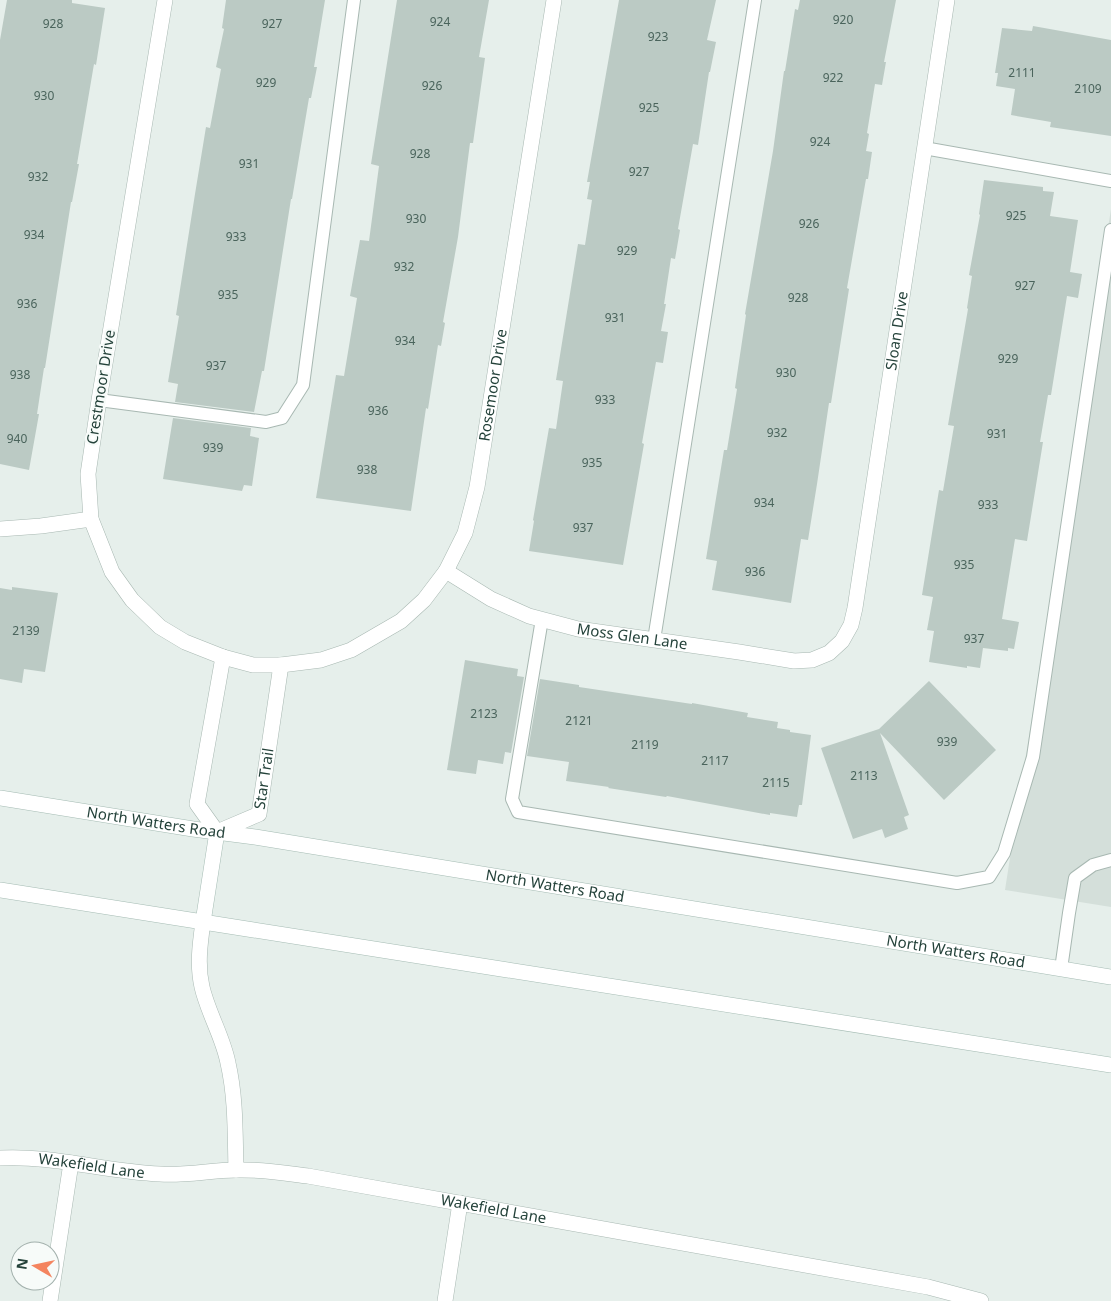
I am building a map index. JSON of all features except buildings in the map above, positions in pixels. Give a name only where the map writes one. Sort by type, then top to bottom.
[{"type":"street","name":"Crestmoor Drive","points":[[165,0],[88,474],[91,519],[112,572],[132,600],[160,627],[185,642],[223,657],[253,665],[281,665]]},
{"type":"street","name":"Rosemoor Drive","points":[[281,665],[321,660],[351,650],[400,621],[424,600],[446,571],[465,533],[477,487],[554,0]]},
{"type":"street","name":"Sloan Drive","points":[[829,653],[842,641],[851,626],[853,617],[947,0]]},
{"type":"street","points":[[0,529],[91,519]]},
{"type":"street","name":"Moss Glen Lane","points":[[446,571],[491,599],[529,616],[578,629],[794,661],[812,660],[829,653]]},
{"type":"street","points":[[223,657],[198,804],[217,832],[199,950],[199,970],[202,987],[228,1060],[233,1087],[236,1170]]},
{"type":"street","name":"Star Trail","points":[[217,832],[259,814],[281,665]]},
{"type":"street","name":"North Watters Road","points":[[0,798],[285,842],[1111,977]]},
{"type":"street","points":[[0,890],[1111,1065]]},
{"type":"street","name":"Wakefield Lane","points":[[0,1158],[38,1159],[162,1175],[236,1170],[272,1171],[308,1176],[928,1287],[981,1301]]},
{"type":"street","points":[[50,1301],[71,1163]]},
{"type":"street","points":[[445,1301],[460,1203]]},
{"type":"lane","points":[[99,400],[266,422],[282,418],[303,384],[354,0]]},
{"type":"lane","points":[[654,640],[756,0]]},
{"type":"lane","points":[[924,148],[1111,180]]},
{"type":"lane","points":[[542,619],[512,799],[518,812],[956,883],[989,877],[1004,853],[1033,757],[1111,230]]},
{"type":"lane","points":[[1061,969],[1076,878],[1093,865],[1111,860]]},
{"type":"shaded area","points":[[1111,209],[1111,907],[1005,890]]}]
